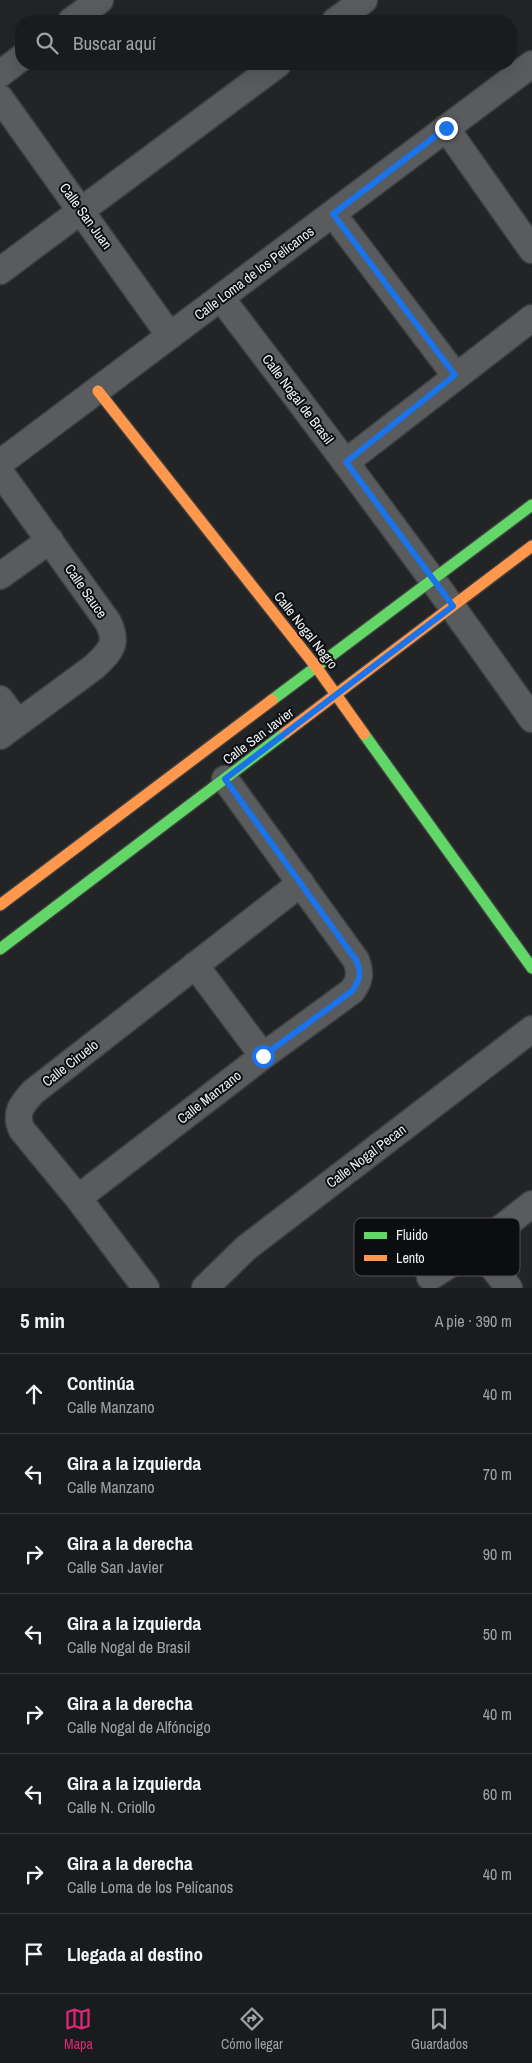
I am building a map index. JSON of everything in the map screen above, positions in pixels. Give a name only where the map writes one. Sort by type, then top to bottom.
[{"type":"street","points":[[79,15],[100,0]]},
{"type":"street","points":[[343,15],[364,0]]},
{"type":"street","points":[[0,74],[15,63]]},
{"type":"street","name":"Calle Loma de los Pelícanos","points":[[0,463],[532,64]]},
{"type":"street","points":[[0,270],[270,70]]},
{"type":"street","name":"Calle San Juan","points":[[0,98],[82,210],[170,336]]},
{"type":"street","points":[[446,128],[532,250]]},
{"type":"street","points":[[333,214],[455,375]]},
{"type":"street","name":"Calle Nogal de Brasil","points":[[221,298],[453,606],[532,719]]},
{"type":"street","points":[[346,462],[455,375],[532,318]]},
{"type":"street","name":"Calle Nogal Negro","points":[[98,391],[317,668],[532,968]]},
{"type":"street","name":"Calle Sauce","points":[[0,472],[108,622],[114,634],[113,644],[107,654],[94,667],[9,729]]},
{"type":"street","name":"Calle San Javier","points":[[0,905],[434,581],[532,505]]},
{"type":"street","points":[[0,576],[50,540]]},
{"type":"street","name":"Calle San Javier","points":[[0,949],[532,546]]},
{"type":"street","points":[[0,699],[9,729]]},
{"type":"street","name":"Calle Manzano","points":[[78,1198],[263,1056],[352,991],[359,982],[361,971],[356,960],[225,779]]},
{"type":"street","name":"Calle Ciruelo","points":[[146,1288],[78,1198],[22,1130],[18,1122],[18,1112],[33,1092],[300,883]]},
{"type":"street","points":[[195,965],[263,1056]]},
{"type":"street","name":"Calle Nogal Pecan","points":[[205,1288],[246,1248],[532,1029]]},
{"type":"street","points":[[514,1218],[532,1204]]},
{"type":"street","points":[[500,1276],[509,1288]]},
{"type":"traffic: fast","points":[[272,700],[532,505]]},
{"type":"traffic: fast","points":[[0,949],[285,733]]},
{"type":"traffic: fast","points":[[364,734],[532,968]]},
{"type":"traffic: slow","points":[[98,391],[317,668],[364,734]]},
{"type":"traffic: slow","points":[[285,733],[532,546]]},
{"type":"traffic: slow","points":[[0,905],[272,700]]},
{"type":"route","points":[[263,1056],[352,991],[359,982],[361,971],[356,960],[225,779],[453,606],[346,462],[455,375],[333,214],[446,128]]}]
